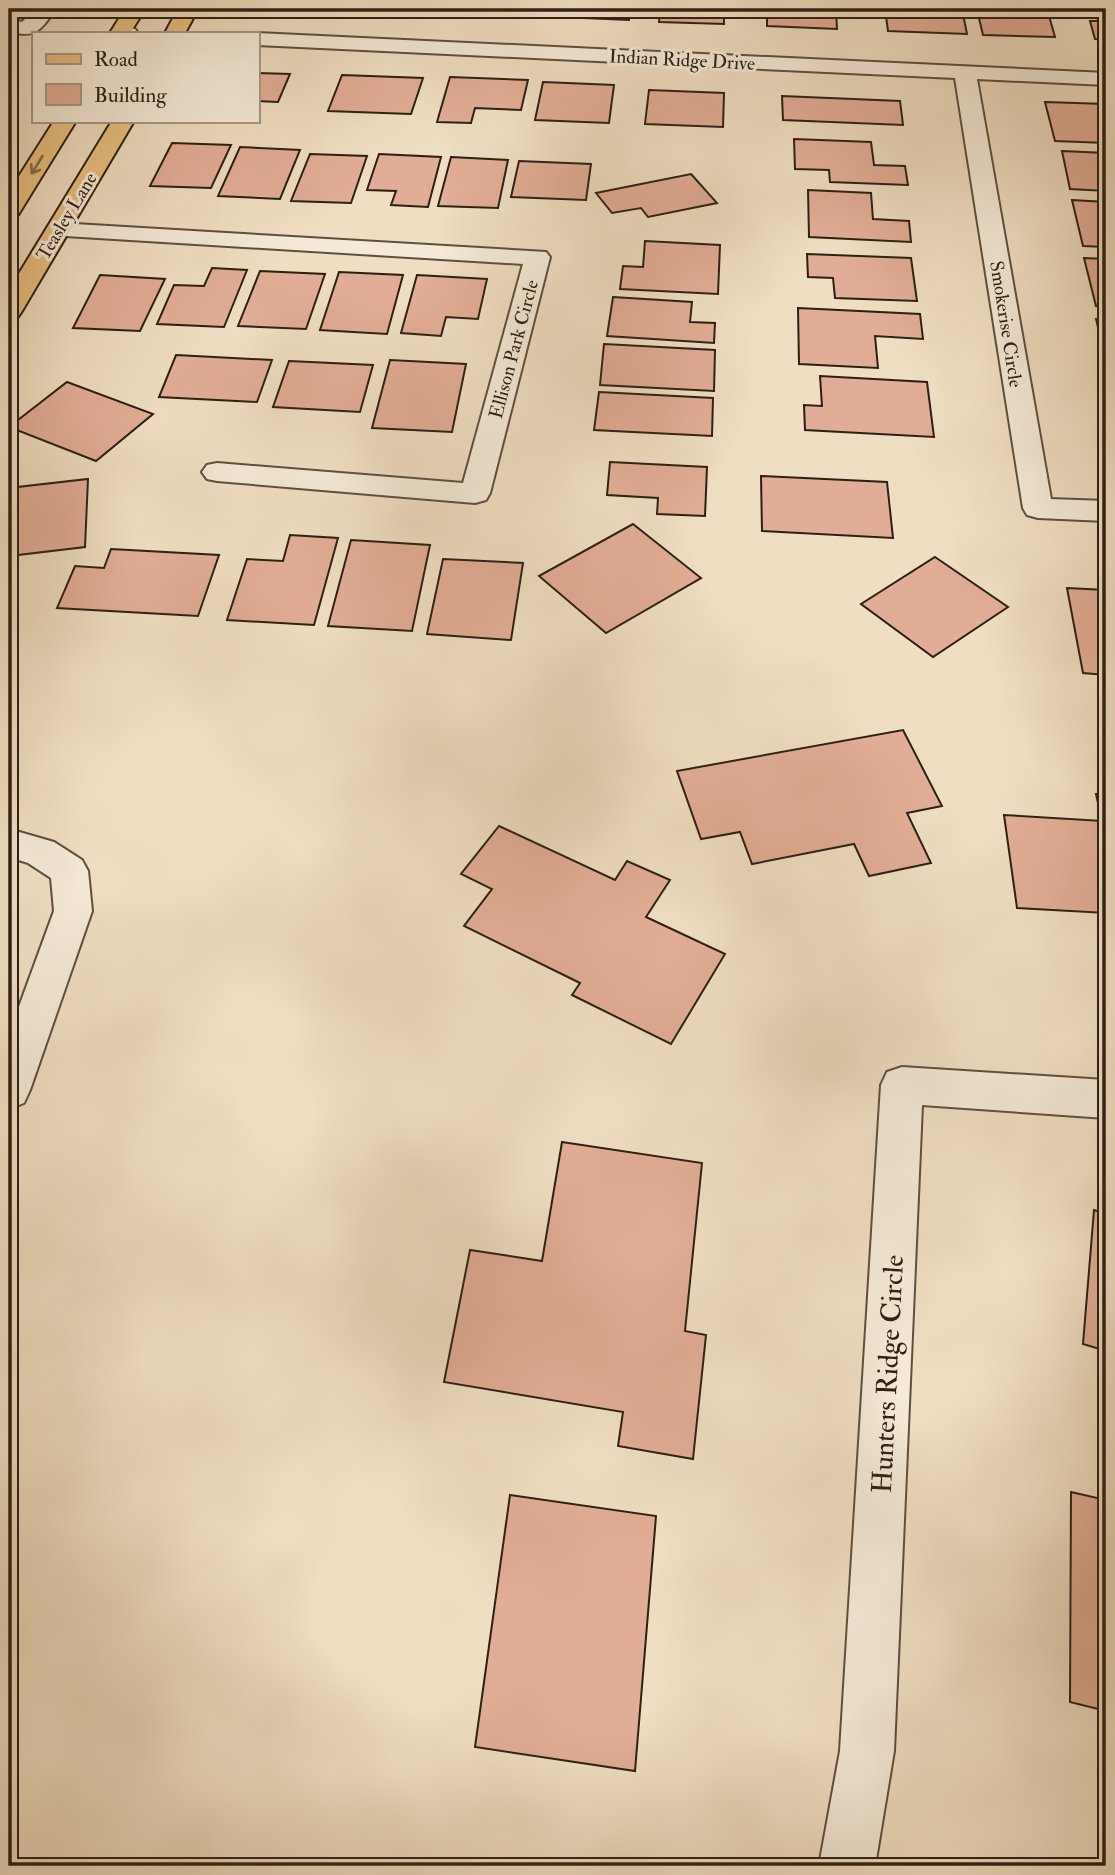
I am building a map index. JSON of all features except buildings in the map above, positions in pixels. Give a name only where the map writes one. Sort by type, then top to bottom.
[{"type":"main road","points":[[121,32],[135,9]]},
{"type":"main road","points":[[176,32],[188,9]]},
{"type":"main road","points":[[9,210],[64,122]]},
{"type":"main road","name":"Teasley Lane","points":[[9,311],[122,122]]},
{"type":"street","points":[[9,25],[26,30],[46,9]]},
{"type":"street","name":"Indian Ridge Drive","points":[[259,39],[1106,79]]},
{"type":"street","name":"Smokerise Circle","points":[[965,72],[1038,508],[1106,512]]},
{"type":"street","name":"Ellison Park Circle","points":[[58,230],[537,257],[475,493],[217,472]]},
{"type":"street","points":[[9,843],[30,847],[54,858],[69,872],[73,911],[9,1090]]},
{"type":"street","name":"Hunters Ridge Circle","points":[[847,1866],[867,1751],[902,1085],[1106,1099]]}]
